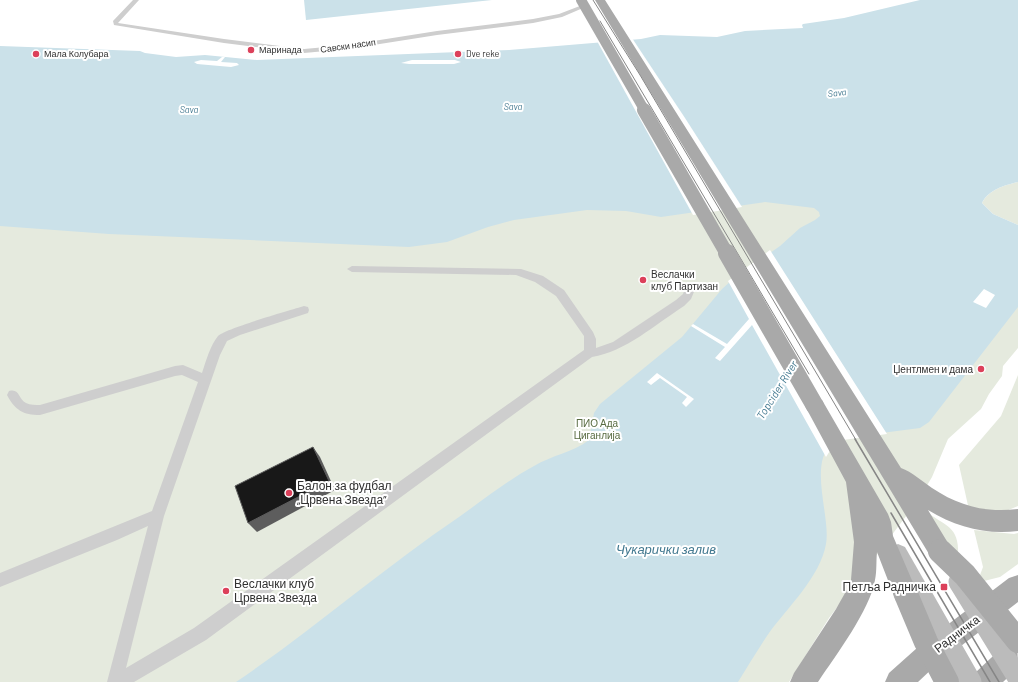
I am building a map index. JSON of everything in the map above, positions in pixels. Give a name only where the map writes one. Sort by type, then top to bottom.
[{"type":"main road","points":[[589,2],[889,468],[1018,678]]},
{"type":"main road","points":[[589,2],[971,682]]},
{"type":"main road","points":[[889,468],[932,502],[959,514],[989,522],[1018,520]]},
{"type":"main road","points":[[803,682],[845,618],[859,592],[863,580],[866,542],[856,478]]},
{"type":"main road","points":[[880,522],[882,536],[912,613],[947,682]]},
{"type":"main road","points":[[940,551],[965,575],[1018,640]]},
{"type":"main road","name":"Радничка","points":[[898,682],[926,657],[1018,587]]},
{"type":"main road","points":[[984,682],[1018,650]]},
{"type":"street","name":"Савски насип","points":[[136,0],[115,22],[116,24],[224,41],[304,51],[348,47],[436,33],[543,19],[560,16],[589,2]]},
{"type":"street","points":[[352,269],[517,271],[539,279],[560,293],[588,335],[591,343],[589,353]]},
{"type":"street","points":[[119,682],[200,634],[589,353],[603,351],[617,345],[680,304],[687,296],[691,287]]},
{"type":"street","points":[[115,682],[157,516],[214,355],[223,338],[236,332],[304,310]]},
{"type":"street","points":[[13,395],[19,406],[22,408],[40,410],[175,371],[183,370],[204,380]]},
{"type":"street","points":[[0,580],[117,533],[144,520],[157,516]]},
{"type":"green space","name":"ПИО Ада Циганлија","points":[[837,174],[1018,232],[1018,348],[1003,366],[1002,376],[989,394],[981,409],[948,439],[932,477],[919,499],[829,618],[789,682],[0,682],[0,176]]},
{"type":"green space","points":[[1018,182],[1018,225],[993,214],[982,203],[993,191]]},
{"type":"green space","points":[[1018,375],[1018,506],[1006,511],[969,510],[959,465],[1001,416]]},
{"type":"green space","points":[[926,512],[952,530],[957,541],[958,560]]},
{"type":"green space","points":[[974,530],[1014,534],[1018,533],[1018,564],[1000,577],[984,581],[980,575],[983,567]]},
{"type":"water","points":[[304,0],[492,0],[306,20]]},
{"type":"water","points":[[920,0],[1018,0],[1018,182],[993,191],[982,203],[993,214],[1018,225],[1018,307],[929,422],[920,428],[843,438],[832,444],[825,453],[821,477],[827,533],[823,556],[810,580],[769,633],[738,682],[236,682],[292,642],[402,557],[505,484],[541,462],[576,448],[589,440],[594,413],[600,404],[682,337],[722,289],[733,279],[780,246],[800,228],[815,220],[820,216],[819,212],[814,208],[765,202],[661,217],[626,211],[587,210],[514,220],[488,227],[447,242],[409,247],[109,234],[0,226],[0,46],[140,51],[176,57],[205,55],[257,60],[509,50],[641,39],[660,35],[717,37],[745,31],[803,28],[803,24],[844,18]]},
{"type":"pier","points":[[632,38],[742,207],[693,215],[597,41]]},
{"type":"pier","points":[[222,57],[225,57],[221,62],[237,63],[239,65],[231,67],[197,64],[194,62],[201,60],[217,61]]},
{"type":"pier","points":[[412,60],[455,60],[461,62],[454,64],[401,63]]},
{"type":"pier","points":[[770,250],[887,434],[843,440],[833,446],[826,457],[752,325],[720,361],[715,358],[725,347],[691,326],[693,324],[727,344],[749,319],[728,281]]},
{"type":"pier","points":[[984,289],[995,295],[986,308],[973,302]]},
{"type":"pier","points":[[657,373],[694,399],[686,407],[682,403],[687,397],[660,378],[651,385],[647,382]]},
{"type":"building","name":"Балон за фудбал „Црвена Звезда”","points":[[313,447],[329,481],[248,523],[235,486]]},
{"type":"tram line","points":[[593,0],[640,75],[856,440]]},
{"type":"tram line","points":[[600,21],[809,374]]},
{"type":"tram line","points":[[855,439],[999,682]]},
{"type":"tram line","points":[[891,513],[990,682]]},
{"type":"place","name":"Маринада","points":[[251,50]]},
{"type":"place","name":"Мала Колубара","points":[[36,54]]},
{"type":"place","name":"Dve reke","points":[[458,54]]},
{"type":"place","name":"Веслачки клуб Партизан","points":[[643,280]]},
{"type":"place","name":"Џентлмен и дама","points":[[981,369]]},
{"type":"place","name":"Балон за фудбал „Црвена Звезда”","points":[[289,493]]},
{"type":"place","name":"Петља Радничка","points":[[944,587]]},
{"type":"place","name":"Веслачки клуб Црвена Звезда","points":[[226,591]]},
{"type":"water label","name":"Sava","points":[[837,93]]},
{"type":"water label","name":"Sava","points":[[513,107]]},
{"type":"water label","name":"Sava","points":[[189,110]]},
{"type":"water label","name":"Topcider River","points":[[777,390]]},
{"type":"water label","name":"Чукарички залив","points":[[666,549]]}]
